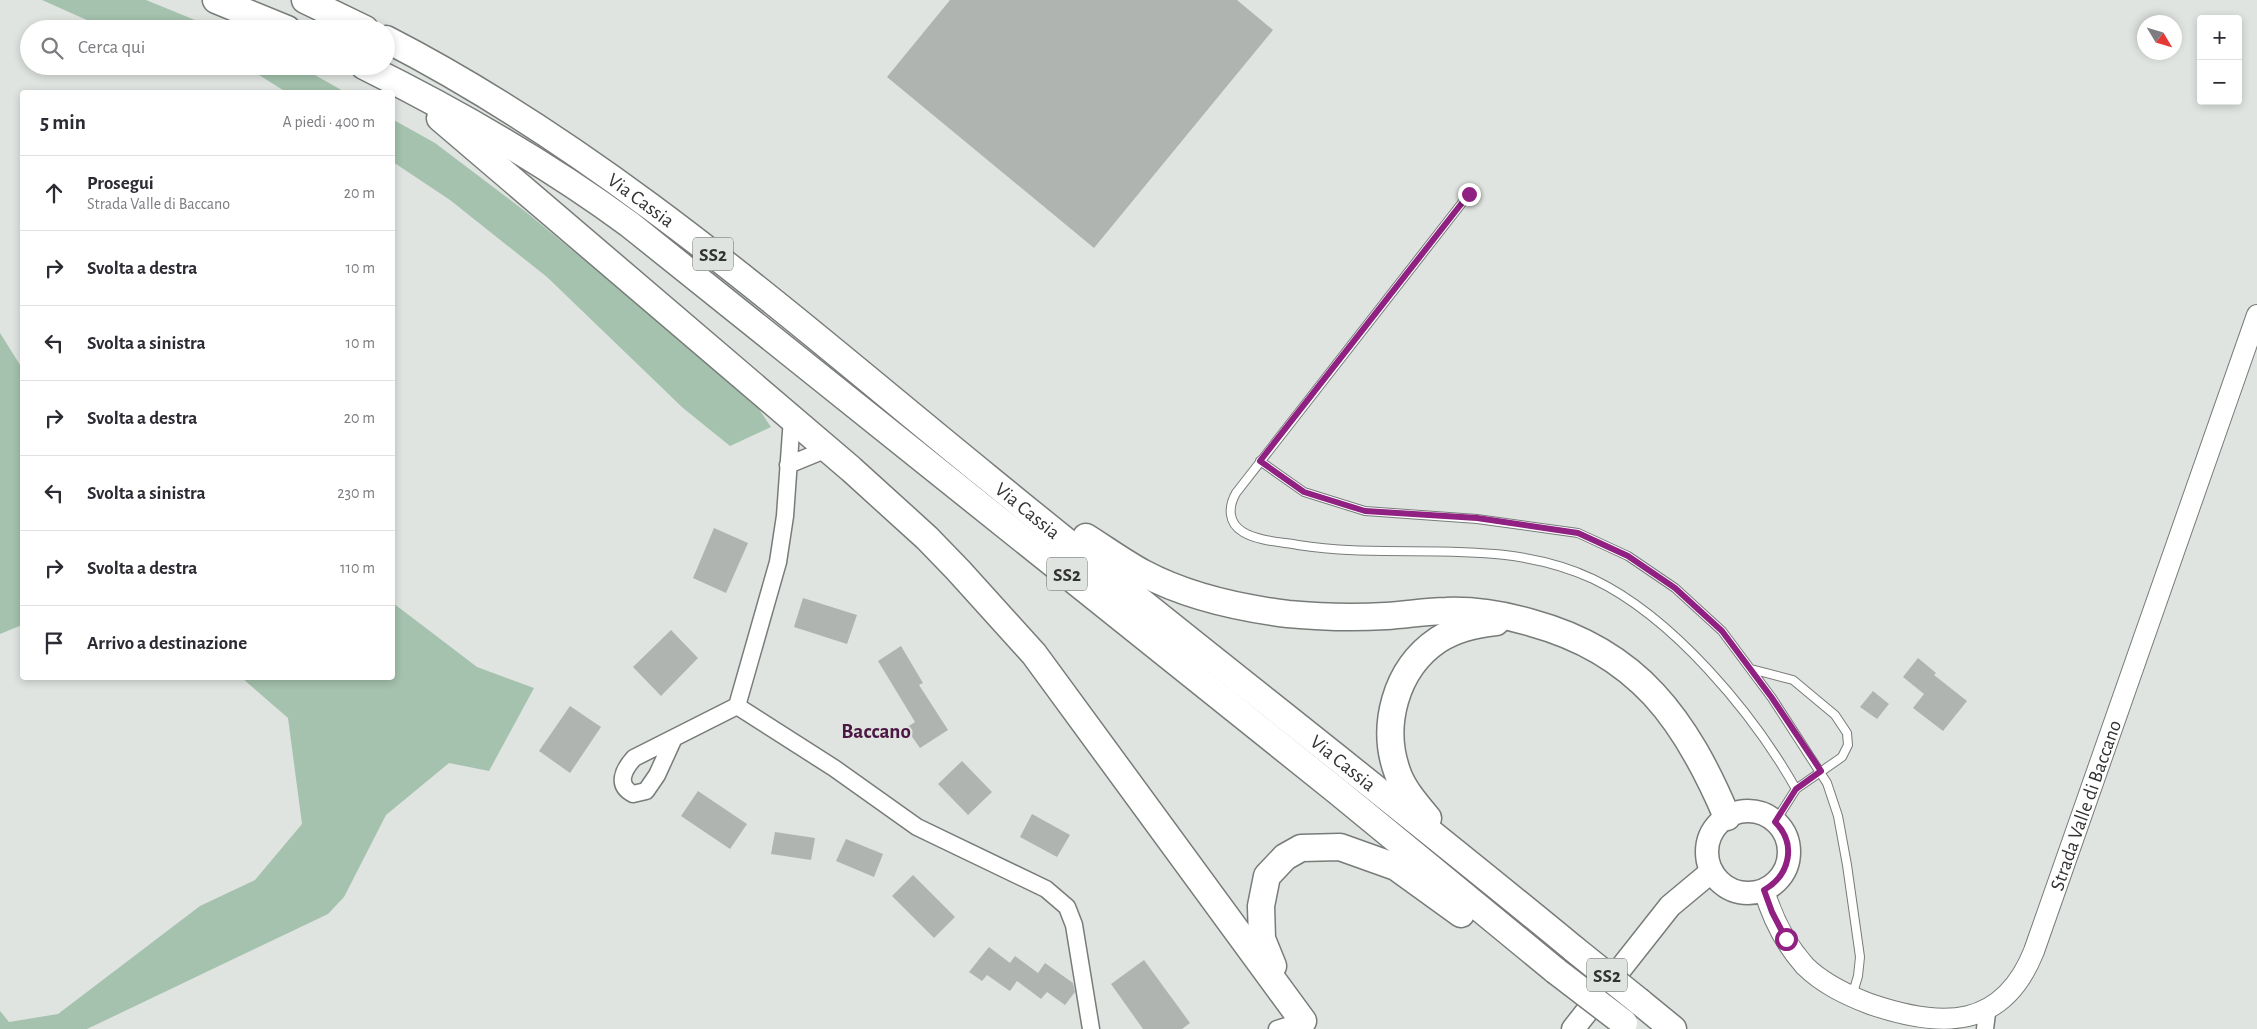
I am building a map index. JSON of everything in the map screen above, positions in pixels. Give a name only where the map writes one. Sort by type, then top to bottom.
[{"type":"highway","points":[[216,0],[265,20]]},
{"type":"highway","points":[[305,0],[346,20]]},
{"type":"highway","name":"Via Cassia","points":[[395,44],[432,63],[523,117],[643,200],[694,239],[1016,501],[1479,870],[1673,1029]]},
{"type":"highway","name":"Via Cassia","points":[[382,75],[481,128],[546,166],[675,258],[1556,971],[1628,1026]]},
{"type":"highway","points":[[401,85],[828,449],[927,538],[1014,630],[1039,661],[1153,818],[1283,990],[1306,1025]]},
{"type":"highway","points":[[1016,501],[1069,527],[1151,577],[1180,589],[1219,600],[1287,614],[1306,615],[1386,616],[1447,610],[1519,619],[1567,633],[1597,648],[1625,668],[1654,694],[1670,713],[1693,747],[1727,818]]},
{"type":"highway","points":[[1479,870],[1434,825],[1403,785],[1392,751],[1390,736],[1394,704],[1408,670],[1438,640],[1466,627],[1519,619]]},
{"type":"highway","points":[[1283,990],[1262,939],[1261,906],[1266,876],[1285,857],[1301,848],[1340,847],[1396,867],[1524,959],[1556,971]]},
{"type":"main road","points":[[1756,812],[1775,822],[1781,828],[1788,842],[1788,859],[1778,879],[1764,890],[1749,893],[1736,891],[1717,879],[1712,871],[1708,856],[1709,841],[1716,827],[1736,813],[1756,812]]},
{"type":"main road","points":[[1573,1029],[1670,906],[1712,871]]},
{"type":"street","name":"Strada Valle di Baccano","points":[[1764,890],[1777,924],[1797,956],[1814,974],[1852,996],[1900,1015],[1931,1022],[1986,1021],[2017,987],[2030,961],[2257,315]]},
{"type":"street","points":[[673,740],[737,706],[778,562],[785,516],[792,418]]},
{"type":"street","points":[[788,465],[828,449]]},
{"type":"street","points":[[737,706],[834,768],[917,827],[1034,883],[1062,902],[1070,912],[1074,925],[1091,1029]]},
{"type":"street","points":[[1276,1029],[1306,1025]]},
{"type":"lane","points":[[1469,194],[1236,493],[1230,512],[1233,523],[1248,535],[1293,544],[1338,549],[1456,551],[1519,556],[1572,570],[1618,592],[1658,622],[1705,668],[1758,731],[1796,789]]},
{"type":"lane","points":[[1260,461],[1304,492],[1365,511],[1477,518],[1578,533],[1628,556],[1675,588],[1722,631],[1751,669],[1821,771],[1833,796],[1855,918],[1859,966],[1852,996]]},
{"type":"lane","points":[[1751,669],[1793,680],[1841,721],[1848,739],[1845,752],[1834,764],[1796,789],[1775,822]]},
{"type":"green space","points":[[42,0],[146,0],[195,20],[87,20]]},
{"type":"green space","points":[[259,75],[315,75],[341,90],[283,90]]},
{"type":"green space","points":[[395,121],[435,143],[526,212],[656,319],[758,408],[771,427],[730,446],[683,408],[547,277],[450,200],[395,163]]},
{"type":"green space","points":[[0,333],[20,365],[20,626],[0,634]]},
{"type":"green space","points":[[395,605],[477,667],[534,688],[489,771],[449,763],[386,815],[344,897],[328,914],[87,1029],[0,1029],[0,1011],[9,1022],[58,1014],[200,906],[255,880],[302,824],[288,718],[244,680],[395,680]]},
{"type":"building","points":[[950,0],[1237,0],[1273,30],[1094,248],[887,77]]},
{"type":"building","points":[[714,528],[748,543],[726,593],[693,578]]},
{"type":"building","points":[[803,598],[857,615],[847,644],[794,627]]},
{"type":"building","points":[[671,630],[698,658],[661,696],[633,667]]},
{"type":"building","points":[[901,646],[923,683],[919,685],[948,730],[920,748],[906,728],[915,722],[878,661]]},
{"type":"building","points":[[1918,658],[1936,673],[1934,675],[1967,701],[1943,731],[1913,708],[1924,694],[1903,677]]},
{"type":"building","points":[[1873,691],[1889,704],[1877,719],[1860,707]]},
{"type":"building","points":[[570,706],[601,727],[570,773],[539,751]]},
{"type":"building","points":[[962,761],[992,792],[968,815],[938,784]]},
{"type":"building","points":[[698,791],[747,824],[730,849],[681,816]]},
{"type":"building","points":[[1032,814],[1070,835],[1057,857],[1020,837]]},
{"type":"building","points":[[775,832],[815,838],[811,860],[771,854]]},
{"type":"building","points":[[846,839],[883,854],[874,877],[836,861]]},
{"type":"building","points":[[913,875],[955,917],[934,938],[892,896]]},
{"type":"building","points":[[989,947],[1010,963],[1015,956],[1038,973],[1045,963],[1073,983],[1075,992],[1065,1005],[1047,992],[1041,999],[1017,981],[1010,991],[987,975],[982,981],[969,972]]},
{"type":"building","points":[[1144,960],[1190,1023],[1182,1029],[1143,1029],[1111,984]]},
{"type":"district","name":"Baccano","points":[[876,731]]},
{"type":"route","points":[[1469,194],[1260,461],[1304,492],[1365,511],[1477,518],[1578,533],[1628,556],[1675,588],[1722,631],[1772,698],[1821,771],[1796,789],[1775,822],[1781,828],[1788,842],[1788,859],[1782,874],[1772,885],[1764,890],[1777,924],[1786,939]]}]
